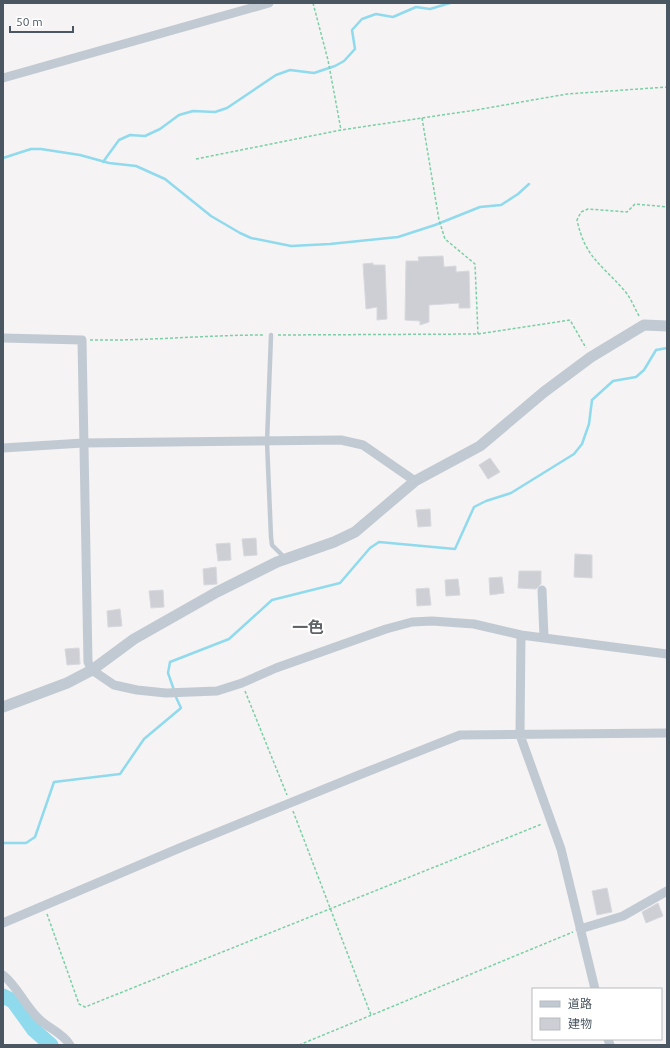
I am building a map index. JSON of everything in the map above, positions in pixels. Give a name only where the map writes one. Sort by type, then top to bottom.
[{"type":"street","points":[[3,78],[270,3]]},
{"type":"street","points":[[3,707],[67,683],[92,670],[134,639],[169,618],[286,559],[334,542],[355,532],[415,481],[480,446],[544,392],[591,357],[644,325],[667,326]]},
{"type":"street","points":[[3,338],[82,340],[88,662],[92,670],[114,685],[137,690],[166,693],[217,691],[242,683],[276,668],[412,622],[432,621],[474,624],[521,635],[544,636],[667,654]]},
{"type":"street","points":[[3,448],[83,443],[341,440],[363,445],[415,481]]},
{"type":"street","points":[[542,590],[544,636]]},
{"type":"street","points":[[521,635],[520,734],[552,820],[561,849],[596,988]]},
{"type":"street","points":[[3,923],[290,803],[460,736],[667,733]]},
{"type":"street","points":[[580,929],[623,916],[667,891]]},
{"type":"street","points":[[3,975],[40,1020],[66,1039],[70,1045]]},
{"type":"lane","points":[[271,335],[267,442],[272,545],[286,559]]},
{"type":"path","points":[[313,3],[328,60],[340,130]]},
{"type":"path","points":[[196,159],[340,130],[567,94],[667,87]]},
{"type":"path","points":[[421,118],[439,220],[445,239],[475,264],[478,334]]},
{"type":"path","points":[[644,325],[624,290],[594,260],[584,243],[577,220],[581,212],[588,209],[627,212],[635,204],[667,207]]},
{"type":"path","points":[[82,340],[121,341],[217,335],[478,334],[570,320],[591,357]]},
{"type":"path","points":[[242,683],[290,803],[371,1015]]},
{"type":"path","points":[[44,906],[79,1004],[85,1007],[552,820]]},
{"type":"path","points":[[299,1045],[580,929]]},
{"type":"building","points":[[443,256],[444,267],[456,266],[456,272],[469,271],[470,308],[459,308],[459,303],[429,305],[429,322],[420,325],[420,321],[405,320],[406,261],[419,261],[418,257]]},
{"type":"building","points":[[373,263],[373,265],[385,265],[387,319],[377,320],[377,307],[366,309],[363,264]]},
{"type":"building","points":[[490,458],[500,472],[488,479],[479,465]]},
{"type":"building","points":[[430,509],[431,526],[418,527],[416,510]]},
{"type":"building","points":[[256,538],[257,555],[244,556],[242,539]]},
{"type":"building","points":[[230,543],[231,560],[218,561],[216,544]]},
{"type":"building","points":[[575,554],[592,555],[592,578],[574,577]]},
{"type":"building","points":[[216,567],[217,584],[204,585],[203,569]]},
{"type":"building","points":[[519,571],[541,571],[541,584],[536,589],[518,588]]},
{"type":"building","points":[[502,577],[504,593],[490,595],[489,578]]},
{"type":"building","points":[[458,579],[460,595],[446,596],[445,580]]},
{"type":"building","points":[[429,588],[431,605],[417,606],[416,589]]},
{"type":"building","points":[[163,590],[164,607],[151,608],[149,591]]},
{"type":"building","points":[[120,609],[122,626],[108,627],[107,611]]},
{"type":"building","points":[[79,648],[80,664],[67,665],[65,649]]},
{"type":"building","points":[[607,888],[612,912],[597,915],[592,891]]},
{"type":"building","points":[[658,903],[663,916],[646,923],[642,912]]},
{"type":"waterway","points":[[103,162],[119,140],[130,135],[145,136],[160,129],[179,115],[193,111],[215,112],[227,108],[276,75],[290,70],[314,73],[335,66],[344,61],[355,49],[352,30],[362,19],[376,14],[393,17],[416,7],[430,9],[450,3]]},
{"type":"waterway","points":[[3,158],[31,149],[41,149],[80,155],[109,163],[136,166],[165,179],[211,216],[240,233],[251,238],[291,246],[330,244],[398,237],[435,225],[480,207],[501,205],[518,194],[529,184]]},
{"type":"waterway","points":[[174,690],[168,673],[170,662],[229,639],[272,600],[340,583],[370,548],[379,542],[455,549],[474,507],[486,501],[511,493],[574,454],[582,444],[589,424],[592,400],[613,381],[636,377],[644,370],[656,350],[667,348]]},
{"type":"waterway","points":[[3,843],[26,843],[35,837],[54,782],[120,774],[144,739],[181,708],[175,695]]},
{"type":"waterway","points":[[3,996],[13,1001],[34,1030],[51,1045]]},
{"type":"district","name":"一色","points":[[308,627]]}]
